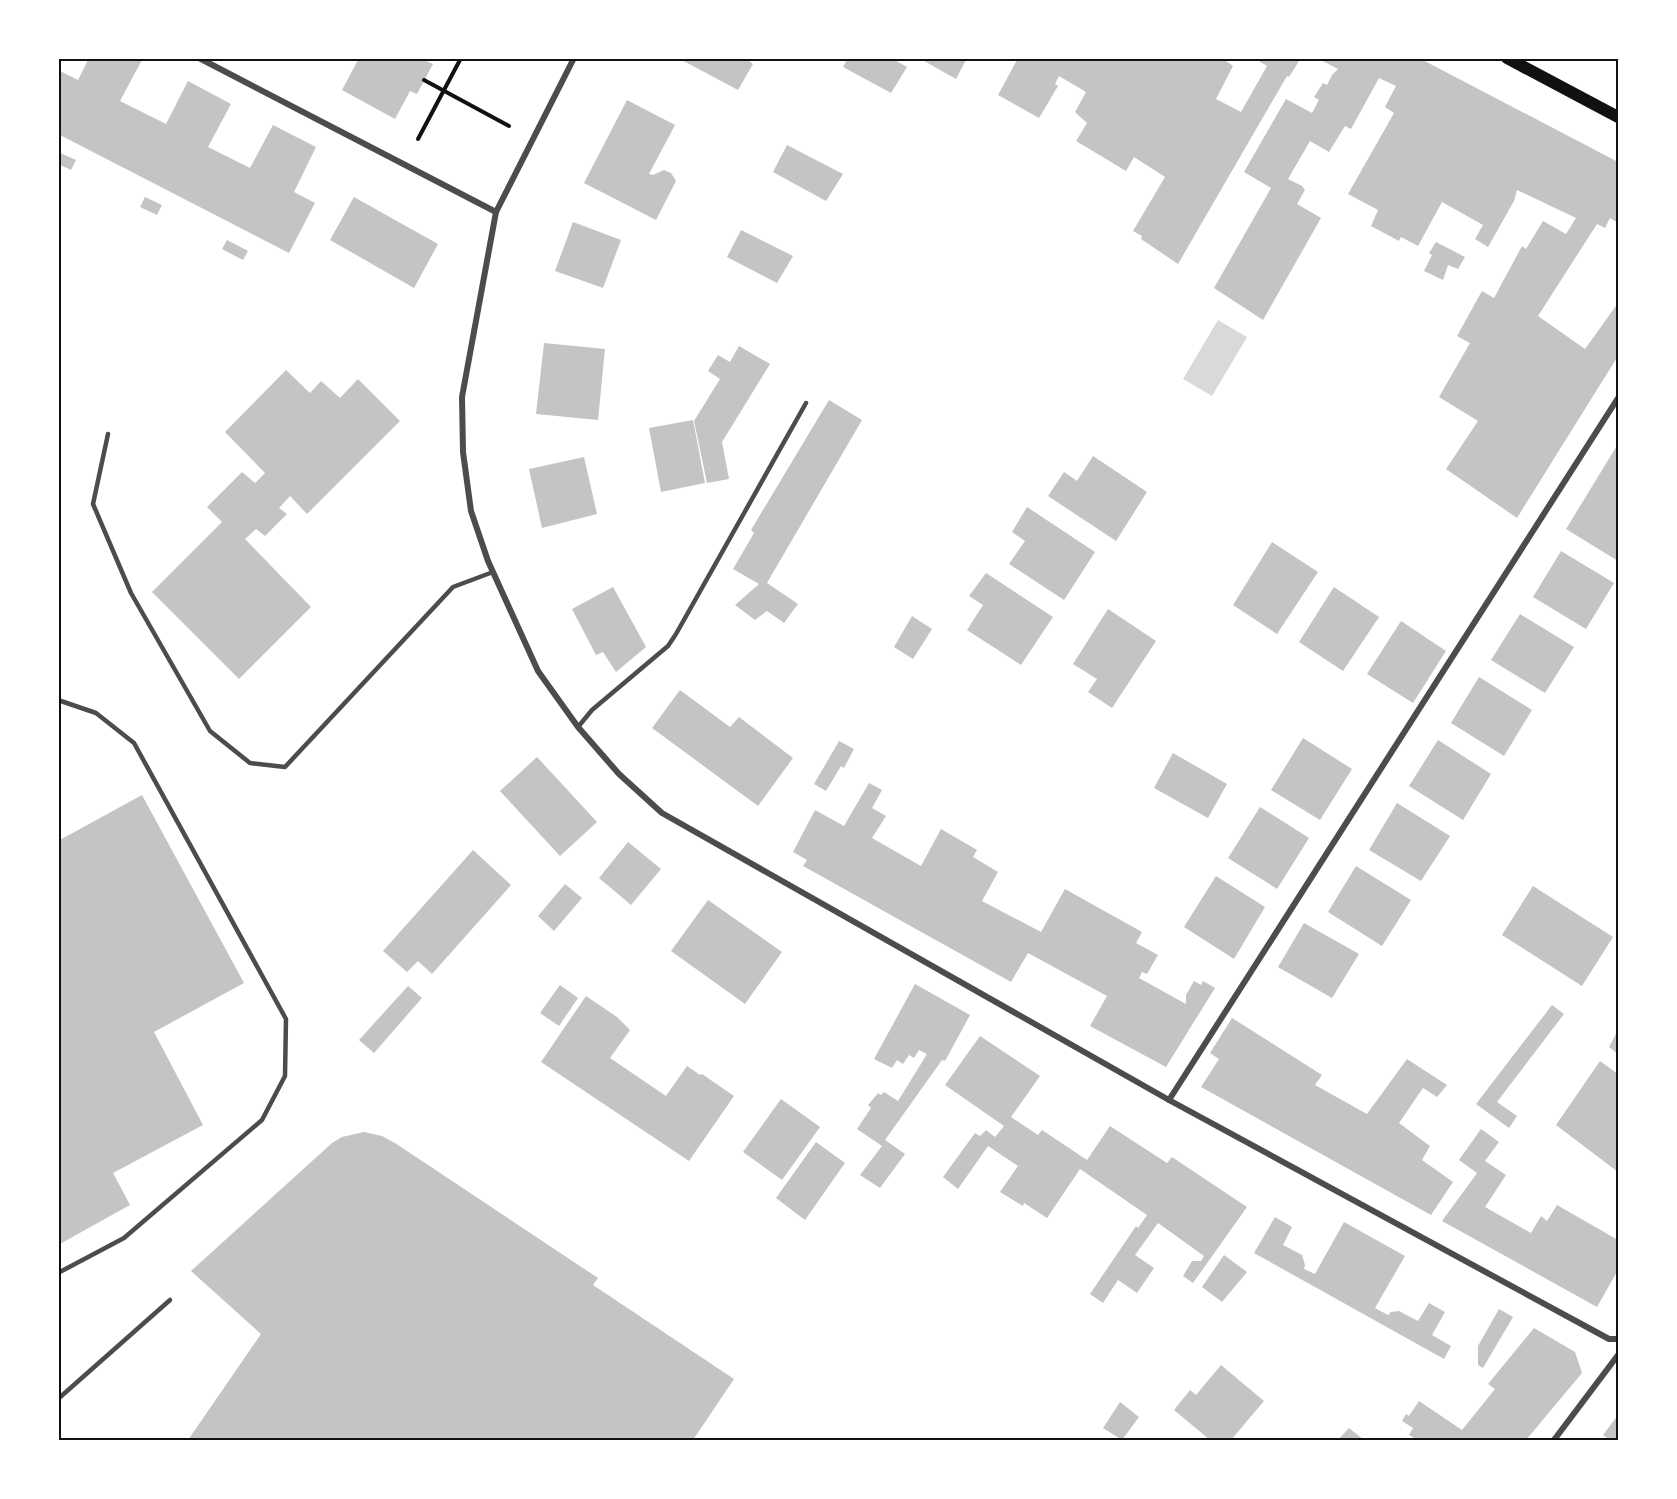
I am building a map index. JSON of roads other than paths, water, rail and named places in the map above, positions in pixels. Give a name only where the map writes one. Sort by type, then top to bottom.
[{"type":"main road","points":[[1507,58],[1618,117]]},
{"type":"street","points":[[199,58],[496,212]]},
{"type":"street","points":[[574,58],[496,212],[462,397],[463,452],[471,511],[493,572],[538,671],[578,727],[619,774],[662,813],[1169,1100],[1609,1339],[1618,1339]]},
{"type":"street","points":[[1169,1100],[1618,398]]},
{"type":"street","points":[[1554,1440],[1618,1355]]},
{"type":"lane","points":[[578,727],[592,710],[668,646],[806,403]]},
{"type":"lane","points":[[108,434],[93,504],[114,554],[131,593],[210,731],[250,763],[285,767],[453,587],[493,572]]},
{"type":"lane","points":[[58,700],[96,713],[134,743],[286,1019],[285,1076],[262,1120],[124,1238],[58,1273]]},
{"type":"lane","points":[[58,1399],[170,1300]]}]
